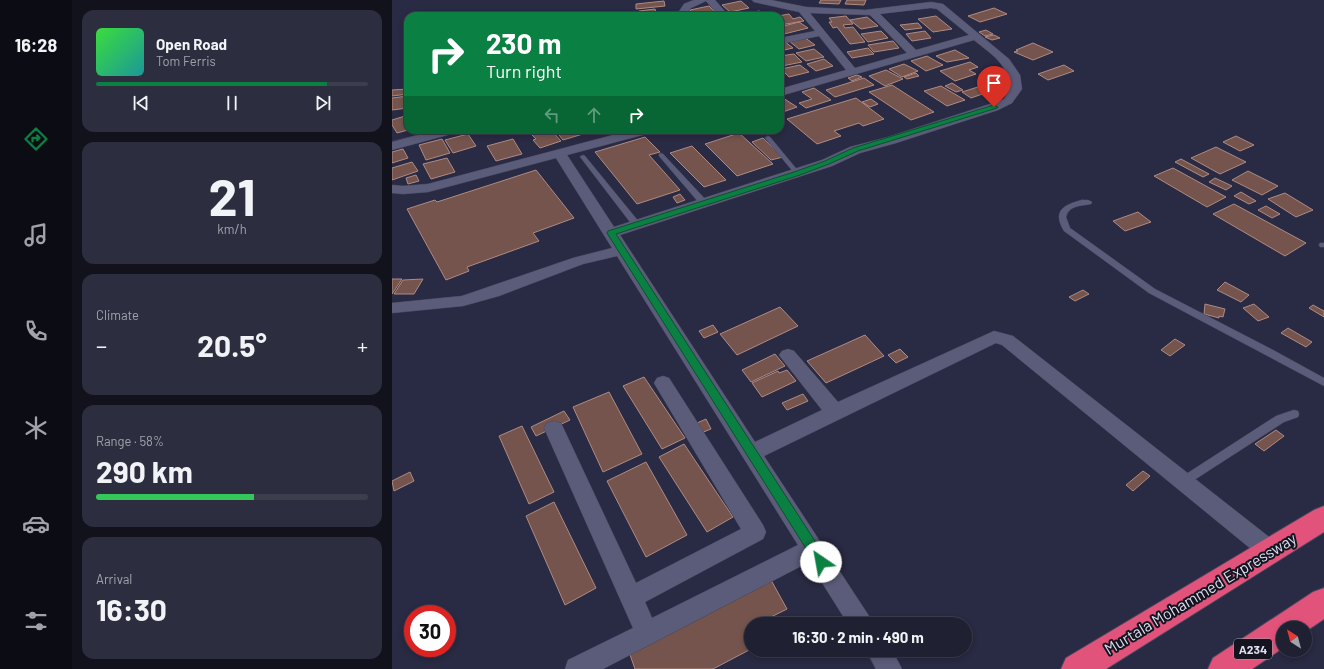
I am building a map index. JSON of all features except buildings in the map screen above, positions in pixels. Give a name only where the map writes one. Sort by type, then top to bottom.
[{"type":"highway","name":"Murtala Mohammed Expressway","points":[[1077,669],[1324,518]]},
{"type":"highway","name":"A234","points":[[1296,621],[1324,602]]},
{"type":"highway","name":"A234","points":[[1224,669],[1276,634]]},
{"type":"street","points":[[683,12],[687,6],[702,0]]},
{"type":"street","points":[[710,0],[720,12]]},
{"type":"street","points":[[611,233],[827,163],[855,150],[987,110],[1008,101],[1016,89],[1014,75],[1005,61],[940,6],[925,4],[874,13],[802,9],[757,0]]},
{"type":"street","points":[[802,9],[853,72]]},
{"type":"street","points":[[874,13],[914,54]]},
{"type":"street","points":[[784,40],[821,32]]},
{"type":"street","points":[[785,91],[976,36]]},
{"type":"street","points":[[392,146],[436,134]]},
{"type":"street","points":[[392,189],[403,190],[428,188],[632,134]]},
{"type":"street","points":[[560,154],[856,617]]},
{"type":"street","points":[[392,308],[463,301],[493,292],[578,261],[621,250]]},
{"type":"street","points":[[751,452],[994,337],[1007,340],[1017,346],[1270,551]]},
{"type":"street","points":[[788,355],[835,412]]},
{"type":"street","points":[[631,598],[755,532],[663,383]]},
{"type":"street","points":[[554,428],[647,633]]},
{"type":"street","points":[[576,669],[813,550]]},
{"type":"street","points":[[882,657],[890,669]]},
{"type":"lane","points":[[768,138],[797,173]]},
{"type":"lane","points":[[660,155],[703,202]]},
{"type":"lane","points":[[583,157],[636,224]]},
{"type":"lane","points":[[1088,202],[1079,202],[1065,209],[1061,215],[1061,221],[1067,229],[1152,291],[1270,352],[1324,382]]},
{"type":"lane","points":[[1184,481],[1280,420],[1294,414]]},
{"type":"route","points":[[821,562],[611,233],[827,163],[855,150],[892,140],[994,107]]}]
